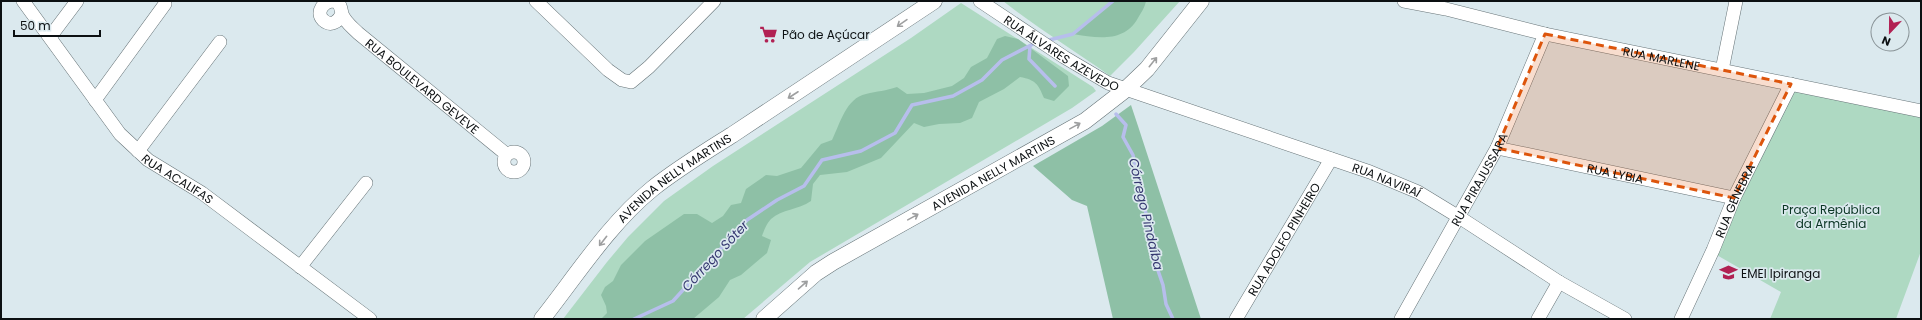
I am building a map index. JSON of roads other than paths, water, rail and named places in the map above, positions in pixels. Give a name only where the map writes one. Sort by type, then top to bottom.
[{"type":"main road","name":"AVENIDA NELLY MARTINS","points":[[542,319],[615,226],[651,190],[703,152],[739,131],[934,1]]},
{"type":"main road","name":"AVENIDA NELLY MARTINS","points":[[764,319],[816,273],[833,262],[1085,121],[1125,90],[1147,69],[1201,1]]},
{"type":"street","name":"RUA ACALIFAS","points":[[22,1],[120,134],[138,151],[148,160],[202,193],[370,319]]},
{"type":"street","points":[[50,37],[77,1]]},
{"type":"street","points":[[536,1],[608,70],[622,80],[631,82],[649,67],[714,1]]},
{"type":"street","name":"RUA ÁLVARES AZEVEDO","points":[[980,1],[1064,57],[1108,83],[1125,90]]},
{"type":"street","name":"RUA MARLENE","points":[[1404,1],[1447,5],[1545,34],[1921,110]]},
{"type":"street","points":[[1722,70],[1736,1]]},
{"type":"street","points":[[95,100],[165,4]]},
{"type":"street","name":"RUA BOULEVARD GEVEVE","points":[[342,7],[347,23],[358,33],[506,154]]},
{"type":"street","name":"RUA PIRAJUSSARA","points":[[1401,319],[1460,217],[1497,148],[1545,34]]},
{"type":"street","points":[[138,151],[220,42]]},
{"type":"street","name":"RUA GENEBRA","points":[[1681,319],[1713,250],[1734,198],[1791,84]]},
{"type":"street","name":"RUA NAVIRAÍ","points":[[1125,90],[1370,172],[1418,192],[1460,217],[1559,282],[1625,319]]},
{"type":"street","name":"RUA LYBIA","points":[[1497,148],[1734,198]]},
{"type":"street","name":"RUA ADOLFO PINHEIRO","points":[[1236,319],[1331,159]]},
{"type":"street","points":[[300,267],[366,183]]},
{"type":"street","points":[[1538,319],[1559,282]]},
{"type":"waterway","name":"Córrego Sóter","points":[[1045,41],[1073,34],[1113,1]]},
{"type":"waterway","name":"Córrego Sóter","points":[[634,319],[673,301],[747,220],[777,200],[804,186],[822,160],[861,151],[895,133],[912,105],[953,96],[982,80],[1002,60],[1037,42]]},
{"type":"waterway","name":"Córrego Pindaíba","points":[[1030,46],[1029,59],[1055,86]]},
{"type":"waterway","name":"Córrego Pindaíba","points":[[1116,114],[1126,125],[1123,137],[1133,155],[1143,204],[1153,235],[1152,253],[1163,285],[1166,304],[1173,319]]},
{"type":"place","name":"Pão de Açúcar","points":[[769,34]]},
{"type":"place","name":"EMEI Ipiranga","points":[[1728,273]]},
{"type":"park label","name":"Praça República da Armênia","points":[[1831,216]]}]
